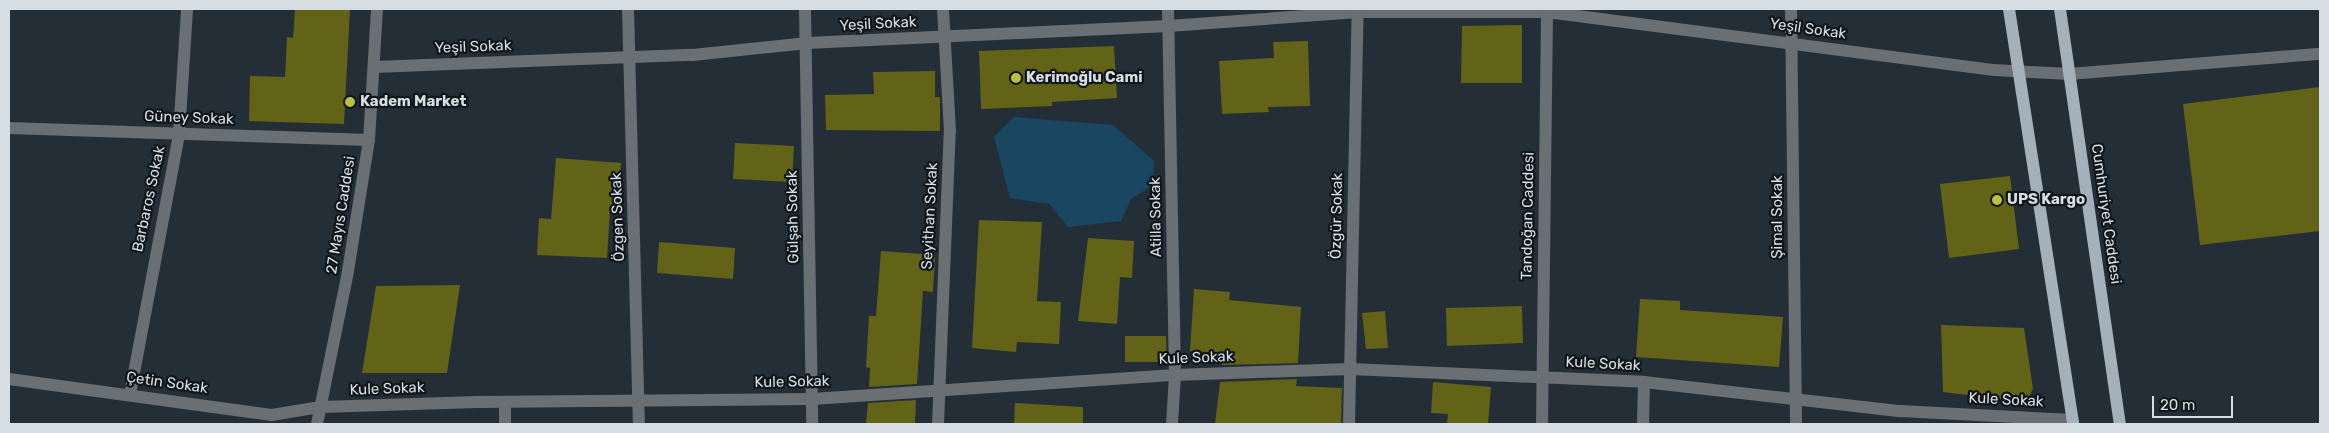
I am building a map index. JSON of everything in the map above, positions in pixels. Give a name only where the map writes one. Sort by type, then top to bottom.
[{"type":"main road","points":[[2009,9],[2073,422]]},
{"type":"main road","name":"Cumhuriyet Caddesi","points":[[2060,9],[2120,424]]},
{"type":"street","name":"Barbaros Sokak","points":[[130,394],[179,134],[188,9]]},
{"type":"street","name":"27 Mayıs Caddesi","points":[[317,424],[348,271],[369,140],[378,9]]},
{"type":"street","name":"Özgen Sokak","points":[[628,9],[639,424]]},
{"type":"street","name":"Gülşah Sokak","points":[[805,9],[812,424]]},
{"type":"street","name":"Seyithan Sokak","points":[[938,424],[950,131],[942,37],[943,9]]},
{"type":"street","name":"Atilla Sokak","points":[[1168,9],[1175,375],[1172,424]]},
{"type":"street","name":"Şimal Sokak","points":[[1791,9],[1794,43],[1796,424]]},
{"type":"street","name":"Yeşil Sokak","points":[[374,67],[693,55],[807,43],[1169,26],[1358,10],[1547,10],[1794,43],[2017,70],[2069,74],[2320,54]]},
{"type":"street","name":"Özgür Sokak","points":[[1349,424],[1358,10]]},
{"type":"street","name":"Tandoğan Caddesi","points":[[1542,424],[1541,376],[1547,10]]},
{"type":"street","name":"Güney Sokak","points":[[9,128],[369,140]]},
{"type":"street","name":"Kule Sokak","points":[[320,407],[505,402],[812,399],[1175,375],[1350,369],[1644,382],[1900,411],[2073,422]]},
{"type":"street","name":"Çetin Sokak","points":[[9,379],[130,394],[272,415],[320,407]]},
{"type":"street","points":[[1643,424],[1644,382]]},
{"type":"street","points":[[505,402],[505,424]]},
{"type":"shaded area","points":[[1014,117],[1113,125],[1154,161],[1153,185],[1131,199],[1121,221],[1068,227],[1049,204],[1010,198],[994,137]]},
{"type":"building","points":[[295,9],[350,9],[344,124],[249,121],[250,76],[285,77],[287,37],[293,38]]},
{"type":"building","points":[[1522,25],[1522,83],[1461,83],[1462,26]]},
{"type":"building","points":[[1308,41],[1310,106],[1268,107],[1269,112],[1222,114],[1219,61],[1274,58],[1273,42]]},
{"type":"building","points":[[1114,46],[1117,98],[1052,102],[1052,106],[981,109],[979,51]]},
{"type":"building","points":[[935,71],[935,97],[940,97],[940,131],[826,130],[825,95],[874,94],[873,72]]},
{"type":"building","points":[[2320,87],[2320,231],[2200,245],[2183,104]]},
{"type":"building","points":[[735,143],[794,146],[792,182],[733,179]]},
{"type":"building","points":[[556,158],[621,163],[617,210],[610,210],[607,258],[537,255],[539,218],[551,219]]},
{"type":"building","points":[[2010,176],[2019,249],[1949,258],[1940,184]]},
{"type":"building","points":[[979,220],[1042,222],[1037,301],[1061,302],[1059,344],[1017,342],[1016,352],[972,348]]},
{"type":"building","points":[[1088,238],[1134,241],[1132,278],[1120,277],[1117,324],[1078,321]]},
{"type":"building","points":[[659,242],[735,248],[733,279],[657,273]]},
{"type":"building","points":[[881,251],[935,255],[933,292],[923,291],[917,384],[869,387],[870,368],[866,367],[869,316],[876,316]]},
{"type":"building","points":[[460,285],[447,373],[362,373],[376,286]]},
{"type":"building","points":[[1194,289],[1230,292],[1229,300],[1301,307],[1298,363],[1222,365],[1223,353],[1190,351]]},
{"type":"building","points":[[1640,299],[1680,301],[1680,310],[1783,317],[1779,367],[1636,357]]},
{"type":"building","points":[[1522,306],[1523,343],[1447,346],[1446,308]]},
{"type":"building","points":[[1385,311],[1388,348],[1366,349],[1362,313]]},
{"type":"building","points":[[1941,325],[2024,328],[2033,389],[2026,402],[1943,392]]},
{"type":"building","points":[[1125,336],[1166,336],[1167,362],[1125,362]]},
{"type":"building","points":[[1297,379],[1296,386],[1342,388],[1341,424],[1215,424],[1220,382]]},
{"type":"building","points":[[1433,382],[1491,387],[1488,424],[1447,424],[1448,414],[1431,413]]},
{"type":"building","points":[[916,400],[915,424],[866,424],[868,403]]},
{"type":"building","points":[[1015,403],[1083,407],[1083,424],[1014,424]]},
{"type":"place","name":"Kerimoğlu Cami","points":[[1016,78]]},
{"type":"place","name":"Kadem Market","points":[[350,102]]},
{"type":"place","name":"UPS Kargo","points":[[1997,200]]}]
